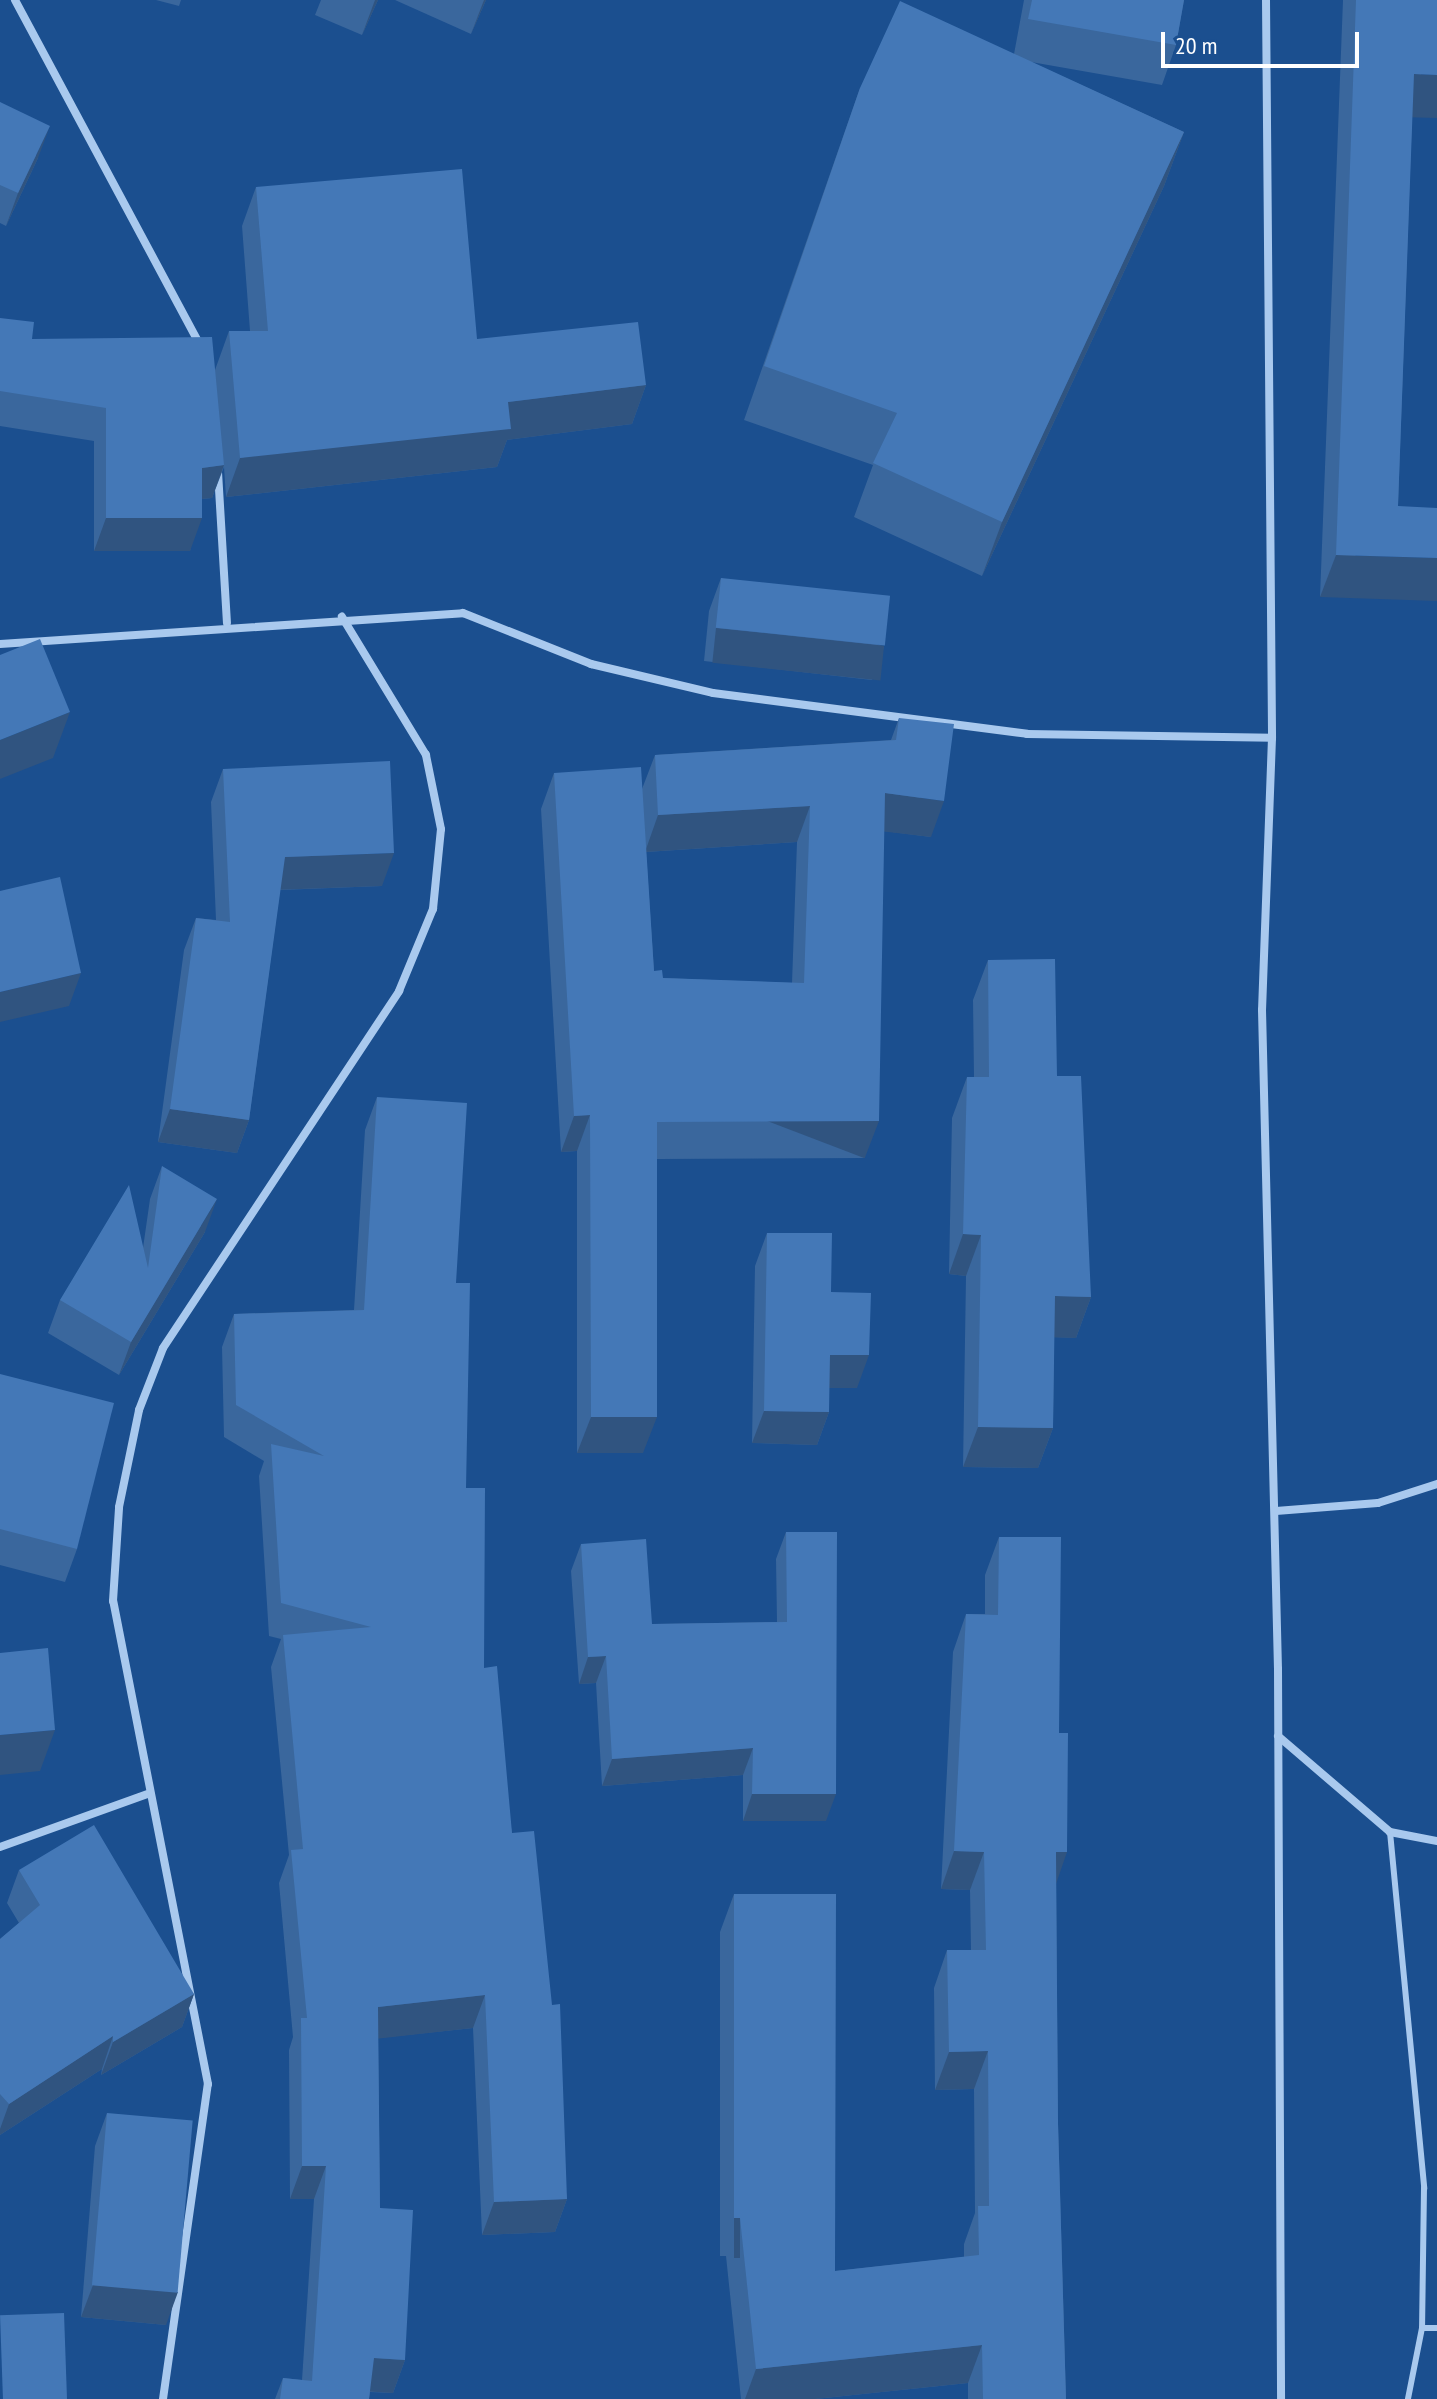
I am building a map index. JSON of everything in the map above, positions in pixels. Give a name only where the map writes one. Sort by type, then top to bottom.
[{"type":"street","points":[[15,0],[204,358]]},
{"type":"street","points":[[1266,0],[1272,738],[1262,1010],[1276,1511],[1281,2399]]},
{"type":"street","points":[[217,458],[227,623]]},
{"type":"street","points":[[0,644],[227,623],[463,613],[591,664],[791,704],[1027,734],[1272,738]]},
{"type":"street","points":[[163,2399],[208,2084],[147,1794],[113,1601],[119,1507],[139,1410],[163,1348],[399,991],[433,909],[441,829],[426,755],[342,617]]},
{"type":"street","points":[[1276,1511],[1378,1503],[1437,1484]]},
{"type":"street","points":[[1278,1736],[1390,1832],[1437,1841]]},
{"type":"street","points":[[0,1847],[147,1794]]},
{"type":"lane","points":[[1390,1832],[1424,2188],[1422,2328],[1408,2399]]},
{"type":"lane","points":[[1422,2328],[1437,2328]]},
{"type":"building","points":[[1032,0],[1184,0],[1176,45],[1028,19]]},
{"type":"building","points":[[1356,0],[1437,0],[1437,75],[1414,74],[1398,506],[1437,508],[1437,558],[1336,555]]},
{"type":"building","points":[[900,1],[1184,132],[1002,522],[873,463],[897,413],[764,366],[860,88]]},
{"type":"building","points":[[0,102],[50,126],[18,193],[0,185]]},
{"type":"building","points":[[462,169],[477,339],[638,322],[646,385],[508,402],[511,429],[240,458],[229,331],[268,331],[256,187]]},
{"type":"building","points":[[0,318],[34,322],[32,339],[212,337],[224,465],[202,468],[202,518],[106,518],[106,408],[0,391]]},
{"type":"building","points":[[721,578],[890,596],[885,645],[716,628]]},
{"type":"building","points":[[40,639],[70,712],[0,740],[0,655]]},
{"type":"building","points":[[899,718],[954,724],[944,801],[885,793],[879,1121],[657,1122],[657,1417],[591,1417],[590,1115],[574,1116],[554,773],[641,767],[654,971],[662,970],[663,978],[804,983],[810,806],[658,815],[655,755],[896,740]]},
{"type":"building","points":[[390,761],[394,853],[285,857],[249,1120],[170,1109],[196,918],[230,922],[223,769]]},
{"type":"building","points":[[60,877],[81,973],[0,992],[0,891]]},
{"type":"building","points":[[1055,959],[1057,1076],[1081,1076],[1091,1297],[1055,1296],[1053,1428],[978,1427],[981,1235],[963,1234],[967,1077],[989,1077],[988,960]]},
{"type":"building","points":[[377,1097],[467,1103],[456,1283],[470,1283],[466,1488],[485,1488],[484,1668],[497,1666],[512,1833],[534,1831],[552,2005],[560,2004],[567,2199],[494,2202],[485,1995],[378,2007],[380,2208],[413,2210],[405,2360],[374,2358],[369,2399],[280,2399],[283,2378],[312,2381],[326,2166],[302,2166],[301,2018],[307,2018],[291,1850],[303,1849],[283,1635],[371,1627],[281,1603],[271,1444],[324,1456],[236,1405],[234,1314],[364,1310]]},
{"type":"building","points":[[162,1166],[217,1199],[131,1342],[60,1300],[129,1185],[148,1268]]},
{"type":"building","points":[[767,1233],[832,1233],[831,1292],[871,1293],[869,1355],[830,1355],[829,1412],[764,1411]]},
{"type":"building","points":[[0,1374],[114,1403],[77,1549],[0,1529]]},
{"type":"building","points":[[786,1532],[837,1532],[836,1794],[752,1794],[753,1748],[612,1759],[606,1656],[588,1657],[581,1544],[646,1539],[652,1624],[787,1622]]},
{"type":"building","points":[[999,1537],[1061,1537],[1059,1733],[1068,1733],[1067,1852],[1056,1852],[1058,2123],[1066,2399],[983,2399],[982,2345],[756,2369],[740,2218],[734,2218],[734,1894],[836,1894],[835,2271],[979,2255],[978,2206],[989,2206],[988,2051],[949,2052],[947,1950],[986,1950],[984,1852],[954,1851],[966,1614],[998,1615]]},
{"type":"building","points":[[48,1648],[55,1730],[0,1735],[0,1653]]},
{"type":"building","points":[[94,1825],[194,1994],[113,2042],[113,2036],[9,2104],[0,2094],[0,1939],[40,1905],[19,1870]]},
{"type":"building","points":[[107,2113],[193,2120],[178,2293],[92,2285]]},
{"type":"building","points":[[64,2313],[67,2399],[3,2399],[0,2315]]}]
